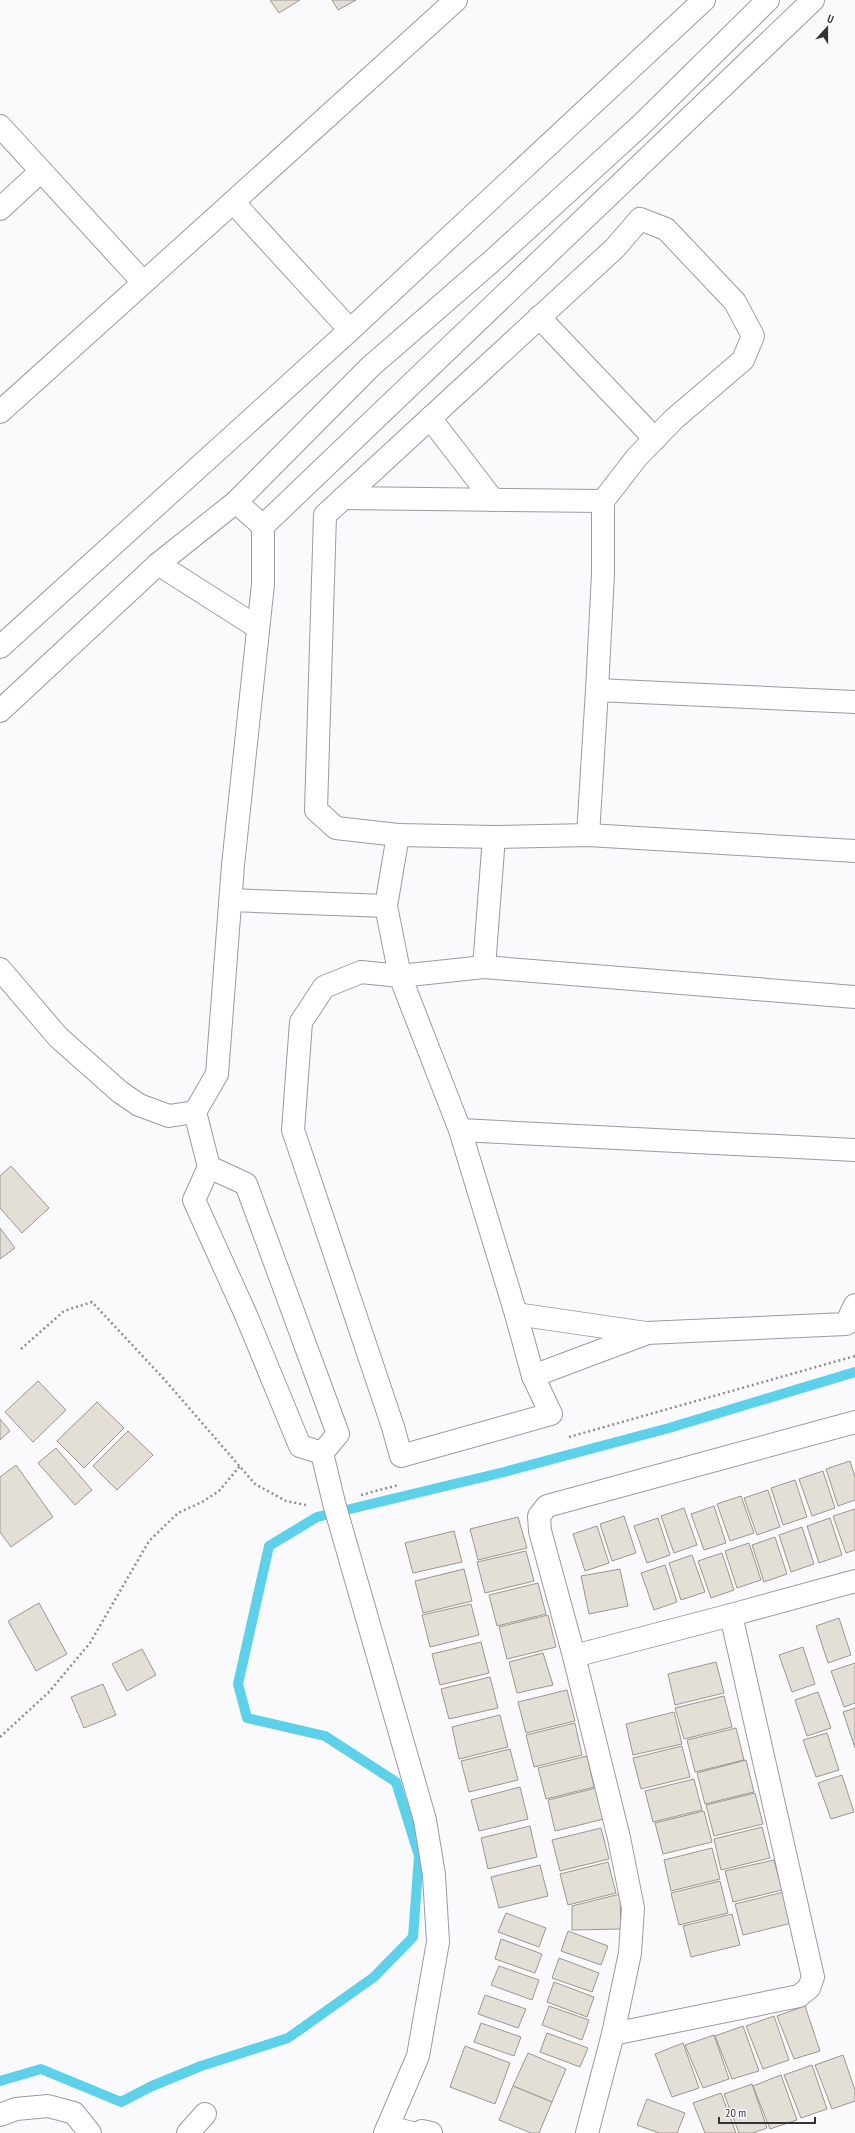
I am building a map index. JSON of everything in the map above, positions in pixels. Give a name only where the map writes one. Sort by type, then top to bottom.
[{"type":"street","points":[[0,412],[456,0]]},
{"type":"street","points":[[0,647],[350,330],[704,0]]},
{"type":"street","points":[[0,710],[158,564],[236,502],[370,367],[492,260],[642,124],[768,0]]},
{"type":"street","points":[[322,1453],[300,1446],[246,1315],[194,1200],[209,1167],[195,1112],[217,1074],[231,900],[257,627],[263,584],[263,526],[813,0]]},
{"type":"street","points":[[0,126],[143,282]]},
{"type":"street","points":[[0,209],[41,171]]},
{"type":"street","points":[[233,202],[350,330]]},
{"type":"street","points":[[588,835],[603,574],[603,501],[637,457],[674,419],[743,360],[753,336],[735,302],[666,229],[640,219],[615,248],[325,515],[316,810],[336,828],[398,835],[494,837],[588,835],[855,851]]},
{"type":"street","points":[[539,317],[655,439]]},
{"type":"street","points":[[430,418],[493,500]]},
{"type":"street","points":[[343,498],[603,501]]},
{"type":"street","points":[[236,502],[263,526]]},
{"type":"street","points":[[158,564],[257,627]]},
{"type":"street","points":[[597,690],[855,702]]},
{"type":"street","points":[[398,835],[386,906],[400,976],[460,1130],[516,1314],[533,1376],[551,1414],[401,1456],[393,1427],[294,1130],[301,1022],[324,987],[361,972],[400,976],[484,967],[855,997]]},
{"type":"street","points":[[484,967],[494,837]]},
{"type":"street","points":[[231,900],[386,906]]},
{"type":"street","points":[[0,969],[58,1037],[120,1092],[139,1105],[169,1116],[195,1112]]},
{"type":"street","points":[[460,1130],[855,1150]]},
{"type":"street","points":[[209,1167],[246,1184],[338,1434],[322,1453]]},
{"type":"street","points":[[516,1314],[646,1334],[846,1324],[855,1305]]},
{"type":"street","points":[[533,1376],[646,1334]]},
{"type":"street","points":[[587,2133],[613,2034],[630,1953],[633,1908],[619,1838],[574,1656],[540,1531],[539,1516],[547,1506],[855,1422]]},
{"type":"street","points":[[322,1453],[334,1503],[425,1820],[434,1875],[438,1942],[419,2049],[387,2130],[412,2133]]},
{"type":"street","points":[[574,1656],[731,1616],[855,1580]]},
{"type":"street","points":[[613,2034],[799,1996],[810,1988],[813,1977],[731,1616]]},
{"type":"street","points":[[0,2115],[16,2109],[48,2106],[74,2113],[90,2133]]},
{"type":"street","points":[[188,2133],[205,2114]]},
{"type":"street","points":[[418,2133],[422,2131],[431,2133]]},
{"type":"path","points":[[20,1349],[64,1311],[92,1302],[164,1379],[256,1484],[286,1501]]},
{"type":"path","points":[[0,1737],[48,1692],[90,1643],[149,1541],[178,1513],[202,1502],[218,1491],[240,1466]]},
{"type":"building","points":[[270,0],[300,0],[279,13]]},
{"type":"building","points":[[332,0],[356,0],[338,10]]},
{"type":"building","points":[[11,1166],[49,1208],[22,1233],[0,1208],[0,1176]]},
{"type":"building","points":[[0,1228],[15,1248],[0,1259]]},
{"type":"building","points":[[38,1381],[66,1410],[33,1442],[5,1412]]},
{"type":"building","points":[[97,1402],[124,1428],[84,1468],[57,1441]]},
{"type":"building","points":[[0,1419],[10,1431],[0,1440]]},
{"type":"building","points":[[128,1431],[153,1455],[117,1490],[93,1466]]},
{"type":"building","points":[[56,1448],[92,1490],[75,1505],[38,1463]]},
{"type":"building","points":[[850,1461],[855,1477],[855,1500],[838,1506],[826,1469]]},
{"type":"building","points":[[16,1465],[53,1517],[11,1547],[0,1532],[0,1477]]},
{"type":"building","points":[[823,1471],[835,1508],[812,1516],[799,1479]]},
{"type":"building","points":[[795,1480],[807,1517],[783,1525],[771,1488]]},
{"type":"building","points":[[768,1490],[780,1527],[757,1535],[744,1498]]},
{"type":"building","points":[[741,1496],[754,1533],[730,1541],[717,1504]]},
{"type":"building","points":[[714,1506],[726,1543],[704,1550],[691,1514]]},
{"type":"building","points":[[684,1508],[697,1545],[674,1553],[661,1516]]},
{"type":"building","points":[[855,1509],[855,1550],[846,1553],[833,1516]]},
{"type":"building","points":[[624,1516],[636,1553],[612,1561],[600,1524]]},
{"type":"building","points":[[518,1517],[527,1548],[478,1560],[470,1529]]},
{"type":"building","points":[[658,1518],[670,1555],[647,1563],[634,1526]]},
{"type":"building","points":[[830,1518],[842,1555],[819,1563],[807,1526]]},
{"type":"building","points":[[597,1526],[609,1563],[585,1571],[573,1534]]},
{"type":"building","points":[[802,1527],[814,1564],[791,1572],[779,1535]]},
{"type":"building","points":[[454,1531],[462,1562],[413,1573],[405,1543]]},
{"type":"building","points":[[775,1537],[787,1574],[764,1582],[752,1545]]},
{"type":"building","points":[[749,1543],[761,1580],[737,1588],[725,1551]]},
{"type":"building","points":[[526,1551],[534,1581],[485,1593],[477,1562]]},
{"type":"building","points":[[722,1553],[734,1590],[711,1598],[698,1561]]},
{"type":"building","points":[[692,1555],[705,1592],[681,1600],[669,1563]]},
{"type":"building","points":[[665,1565],[677,1602],[654,1610],[641,1573]]},
{"type":"building","points":[[464,1569],[472,1601],[423,1613],[415,1581]]},
{"type":"building","points":[[620,1569],[628,1606],[589,1614],[581,1576]]},
{"type":"building","points":[[538,1583],[546,1614],[497,1626],[489,1595]]},
{"type":"building","points":[[39,1603],[67,1654],[36,1671],[8,1621]]},
{"type":"building","points":[[471,1604],[479,1635],[430,1647],[422,1615]]},
{"type":"building","points":[[548,1615],[556,1647],[507,1659],[499,1627]]},
{"type":"building","points":[[839,1618],[851,1655],[828,1663],[816,1626]]},
{"type":"building","points":[[481,1642],[489,1673],[440,1685],[432,1654]]},
{"type":"building","points":[[803,1647],[815,1684],[792,1692],[779,1655]]},
{"type":"building","points":[[142,1649],[156,1675],[127,1691],[112,1664]]},
{"type":"building","points":[[543,1653],[553,1685],[517,1693],[509,1662]]},
{"type":"building","points":[[716,1662],[724,1693],[675,1705],[668,1674]]},
{"type":"building","points":[[855,1663],[855,1703],[844,1707],[831,1671]]},
{"type":"building","points":[[490,1677],[498,1708],[449,1719],[441,1689]]},
{"type":"building","points":[[103,1684],[116,1715],[84,1728],[71,1697]]},
{"type":"building","points":[[567,1690],[575,1721],[526,1733],[518,1702]]},
{"type":"building","points":[[818,1692],[831,1728],[807,1736],[795,1700]]},
{"type":"building","points":[[724,1696],[732,1727],[684,1739],[675,1708]]},
{"type":"building","points":[[855,1708],[855,1748],[843,1712]]},
{"type":"building","points":[[674,1712],[682,1744],[633,1755],[626,1724]]},
{"type":"building","points":[[500,1715],[508,1747],[459,1759],[452,1727]]},
{"type":"building","points":[[575,1723],[582,1755],[534,1767],[526,1735]]},
{"type":"building","points":[[736,1728],[744,1760],[695,1772],[687,1740]]},
{"type":"building","points":[[827,1733],[839,1770],[816,1777],[803,1740]]},
{"type":"building","points":[[682,1746],[690,1777],[641,1789],[633,1758]]},
{"type":"building","points":[[510,1749],[518,1780],[469,1792],[461,1761]]},
{"type":"building","points":[[587,1756],[594,1787],[546,1799],[538,1768]]},
{"type":"building","points":[[746,1760],[754,1792],[705,1804],[697,1773]]},
{"type":"building","points":[[842,1775],[854,1812],[831,1819],[818,1783]]},
{"type":"building","points":[[694,1779],[702,1810],[653,1822],[645,1791]]},
{"type":"building","points":[[520,1787],[528,1819],[479,1831],[471,1800]]},
{"type":"building","points":[[596,1788],[604,1819],[555,1831],[548,1800]]},
{"type":"building","points":[[755,1793],[763,1824],[714,1836],[706,1805]]},
{"type":"building","points":[[704,1811],[712,1842],[663,1854],[655,1823]]},
{"type":"building","points":[[530,1826],[537,1857],[488,1869],[481,1838]]},
{"type":"building","points":[[762,1827],[770,1858],[721,1870],[714,1839]]},
{"type":"building","points":[[601,1828],[609,1859],[560,1871],[552,1840]]},
{"type":"building","points":[[712,1848],[720,1879],[671,1891],[664,1860]]},
{"type":"building","points":[[774,1860],[782,1890],[733,1902],[725,1871]]},
{"type":"building","points":[[608,1862],[616,1893],[568,1905],[560,1874]]},
{"type":"building","points":[[540,1865],[548,1896],[499,1908],[491,1877]]},
{"type":"building","points":[[720,1881],[728,1913],[679,1925],[671,1893]]},
{"type":"building","points":[[784,1892],[792,1923],[743,1935],[735,1904]]},
{"type":"building","points":[[620,1894],[621,1929],[572,1930],[572,1906]]},
{"type":"building","points":[[506,1913],[546,1928],[539,1947],[498,1932]]},
{"type":"building","points":[[732,1914],[740,1945],[691,1957],[683,1926]]},
{"type":"building","points":[[568,1931],[608,1946],[601,1965],[561,1951]]},
{"type":"building","points":[[501,1939],[542,1954],[535,1973],[495,1959]]},
{"type":"building","points":[[559,1958],[599,1973],[592,1992],[552,1978]]},
{"type":"building","points":[[499,1966],[539,1980],[532,2000],[491,1985]]},
{"type":"building","points":[[554,1982],[594,1997],[587,2017],[547,2002]]},
{"type":"building","points":[[485,1995],[526,2009],[518,2028],[478,2014]]},
{"type":"building","points":[[549,2006],[589,2020],[582,2040],[542,2025]]},
{"type":"building","points":[[805,2006],[820,2051],[794,2059],[777,2016]]},
{"type":"building","points":[[774,2016],[789,2060],[763,2069],[746,2026]]},
{"type":"building","points":[[481,2023],[521,2037],[514,2056],[474,2042]]},
{"type":"building","points":[[743,2026],[759,2071],[732,2079],[715,2036]]},
{"type":"building","points":[[547,2033],[588,2048],[580,2067],[540,2052]]},
{"type":"building","points":[[714,2035],[729,2079],[703,2088],[685,2045]]},
{"type":"building","points":[[683,2043],[699,2088],[672,2097],[655,2054]]},
{"type":"building","points":[[465,2046],[510,2063],[495,2104],[450,2087]]},
{"type":"building","points":[[528,2053],[566,2069],[552,2102],[513,2086]]},
{"type":"building","points":[[843,2055],[855,2090],[855,2101],[832,2109],[815,2065]]},
{"type":"building","points":[[812,2065],[827,2109],[801,2118],[784,2075]]},
{"type":"building","points":[[781,2075],[797,2120],[770,2129],[753,2086]]},
{"type":"building","points":[[752,2084],[767,2128],[753,2133],[739,2133],[724,2094]]},
{"type":"building","points":[[513,2086],[552,2102],[539,2133],[531,2133],[499,2120]]},
{"type":"building","points":[[721,2093],[736,2133],[705,2133],[693,2103]]},
{"type":"building","points":[[647,2099],[685,2113],[677,2133],[659,2133],[637,2125]]},
{"type":"waterway","points":[[0,2081],[41,2069],[121,2102],[152,2086],[201,2066],[288,2038],[374,1977],[413,1937],[419,1856],[396,1782],[325,1736],[247,1718],[238,1684],[269,1546],[317,1517],[504,1472],[669,1428],[855,1372]]}]
